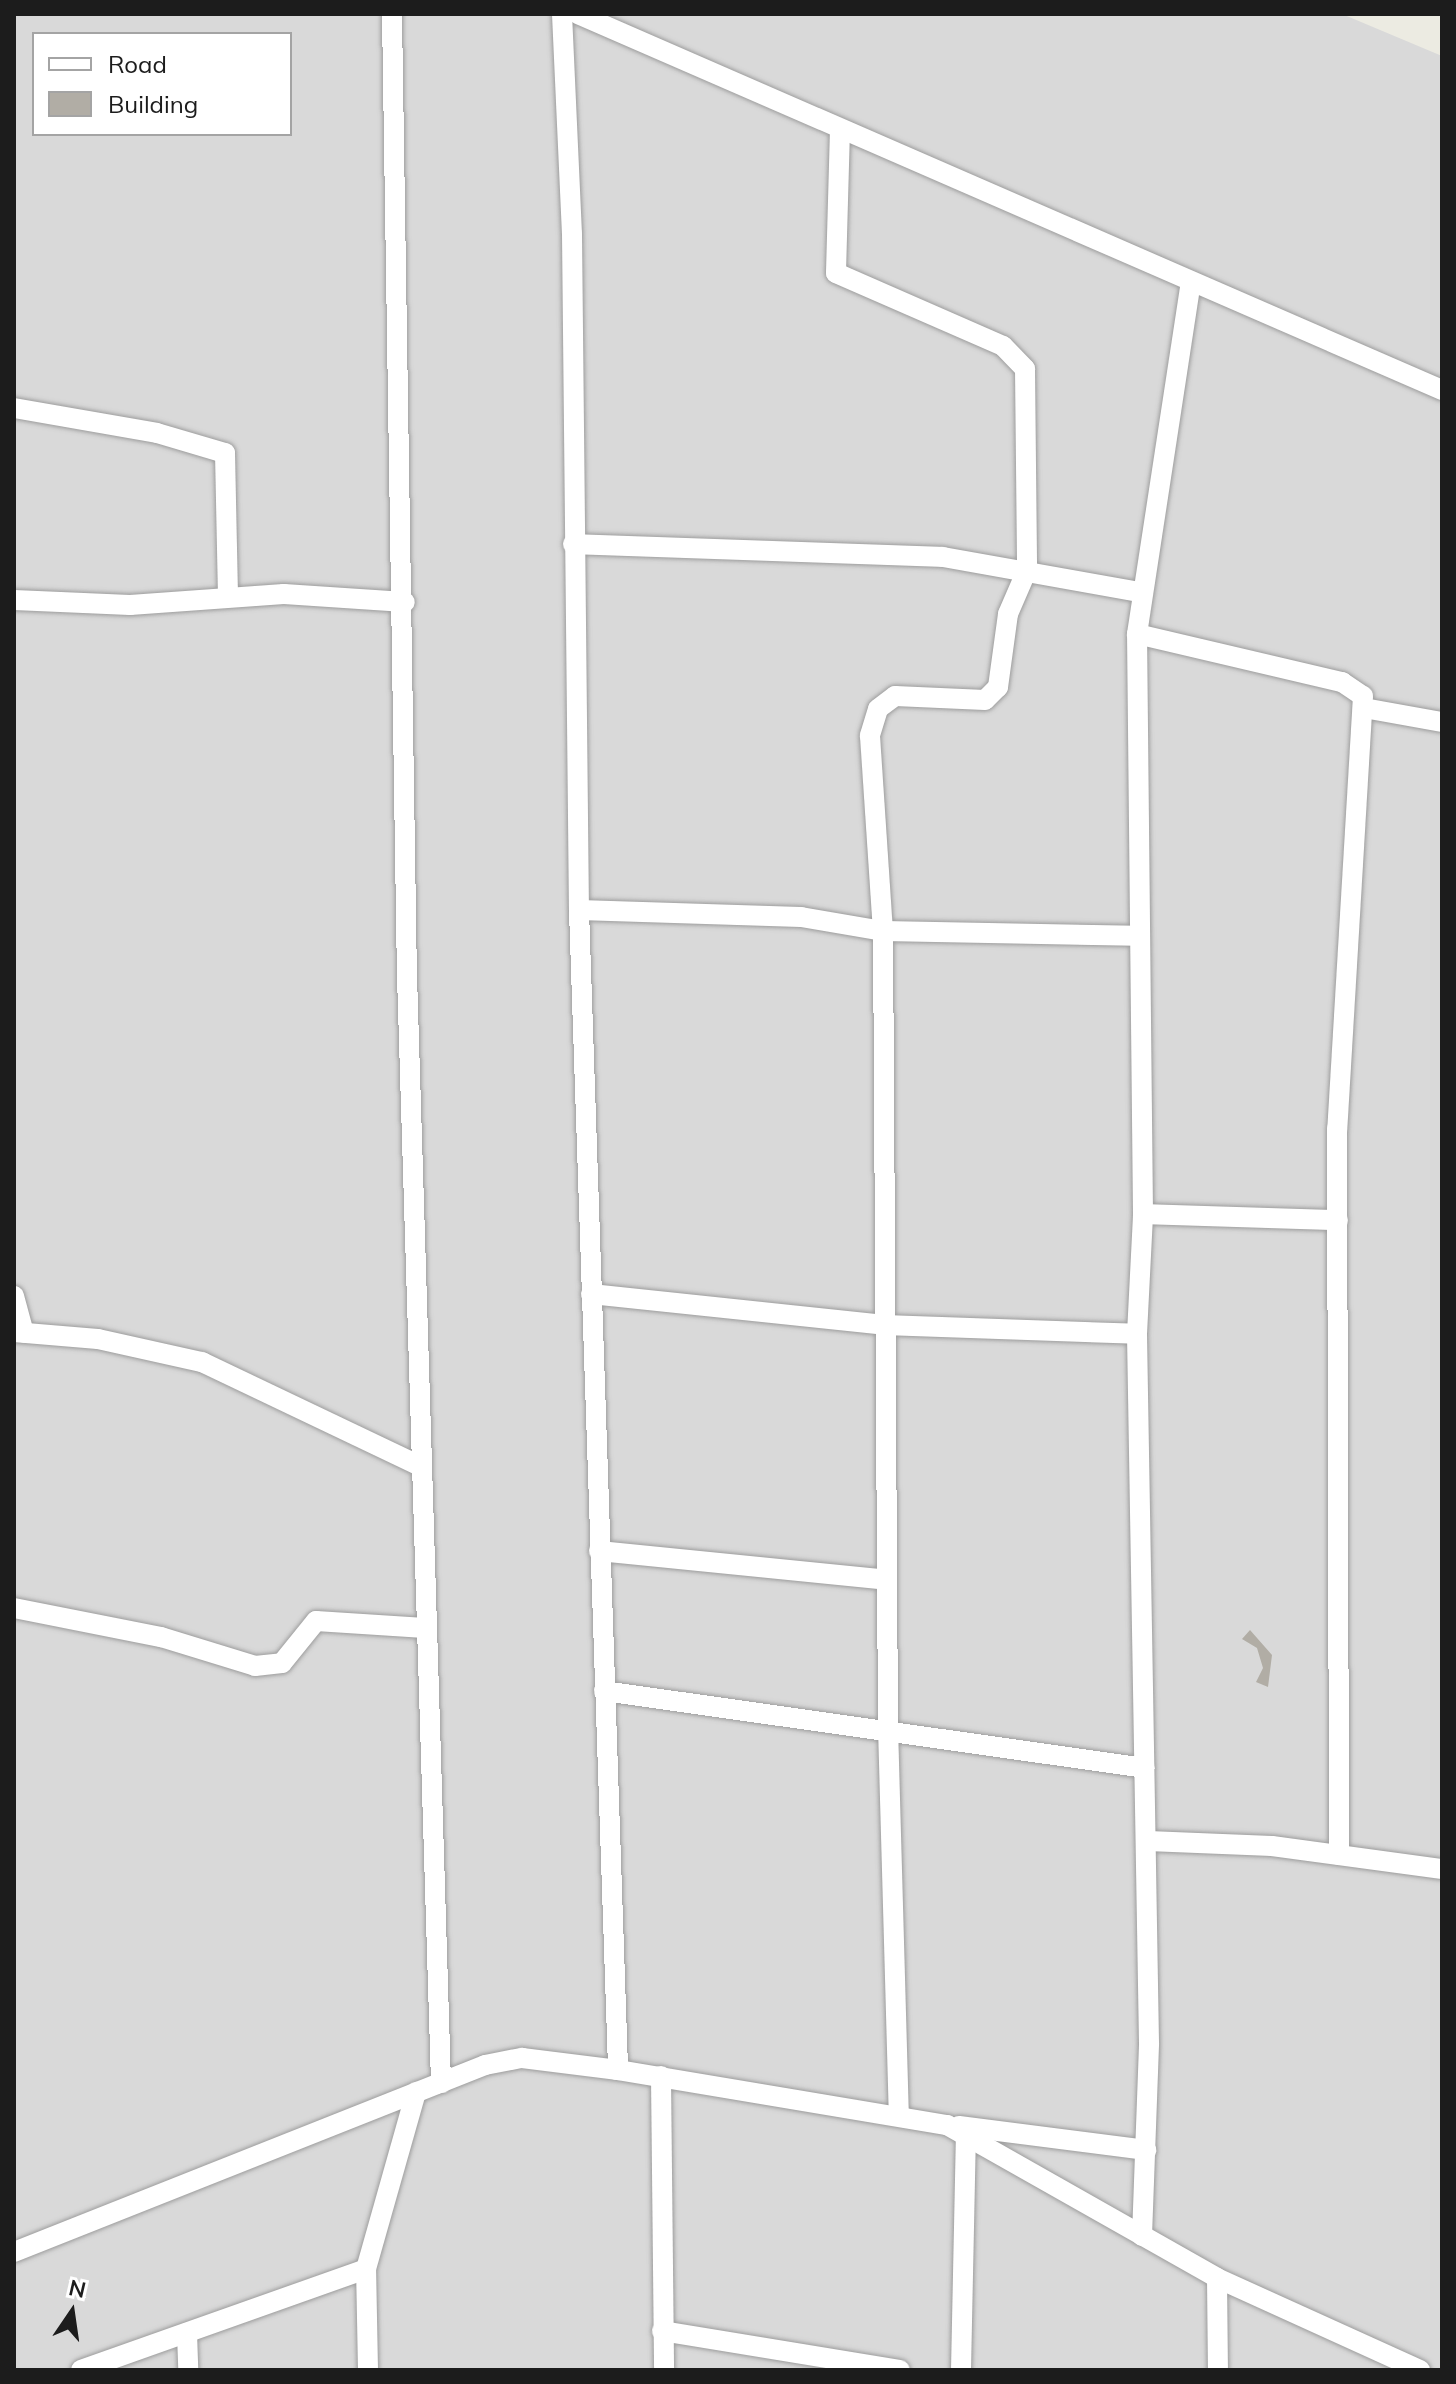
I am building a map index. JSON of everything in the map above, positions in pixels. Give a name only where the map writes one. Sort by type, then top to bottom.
[{"type":"street","points":[[392,14],[420,1466],[441,2083]]},
{"type":"street","points":[[562,14],[579,910],[618,2070]]},
{"type":"street","points":[[578,14],[1442,390]]},
{"type":"street","points":[[840,129],[836,273],[1003,346],[1025,369],[1027,570],[1008,614],[994,696],[895,696],[872,721],[883,931],[888,1727],[899,2112]]},
{"type":"street","points":[[1142,2236],[1146,2150],[1148,1841],[1137,1334],[1143,1214],[1136,936],[1137,634],[1140,592],[1191,282]]},
{"type":"street","points":[[14,408],[157,433],[225,453],[228,597]]},
{"type":"street","points":[[573,544],[943,557],[1140,592]]},
{"type":"street","points":[[14,600],[130,605],[228,597],[405,602]]},
{"type":"street","points":[[1137,634],[1342,682],[1363,696],[1340,1040],[1339,1855]]},
{"type":"street","points":[[1364,708],[1442,722]]},
{"type":"street","points":[[579,910],[801,917],[883,931],[1136,936]]},
{"type":"street","points":[[1143,1214],[1338,1220]]},
{"type":"street","points":[[591,1294],[884,1325],[1137,1334]]},
{"type":"street","points":[[14,1296],[19,1333],[98,1339],[202,1362],[420,1466]]},
{"type":"street","points":[[599,1551],[887,1580]]},
{"type":"street","points":[[14,1608],[161,1637],[255,1666],[282,1663],[316,1621],[425,1628]]},
{"type":"street","points":[[604,1691],[888,1727],[1145,1768]]},
{"type":"street","points":[[1148,1841],[1339,1855],[1442,1869]]},
{"type":"street","points":[[14,2252],[416,2092],[522,2058],[899,2112],[947,2125],[1146,2150]]},
{"type":"street","points":[[661,2076],[664,2370]]},
{"type":"street","points":[[368,2370],[366,2269],[416,2092]]},
{"type":"street","points":[[947,2125],[1217,2278],[1420,2370]]},
{"type":"street","points":[[961,2370],[966,2135]]},
{"type":"street","points":[[81,2370],[366,2269]]},
{"type":"street","points":[[1217,2278],[1218,2370]]},
{"type":"street","points":[[662,2331],[900,2370]]},
{"type":"street","points":[[187,2333],[188,2370]]},
{"type":"shaded area","points":[[14,14],[1342,14],[1442,56],[1442,2370],[14,2370]]},
{"type":"building","points":[[1250,1630],[1272,1655],[1268,1687],[1256,1682],[1263,1668],[1257,1648],[1242,1639]]}]
